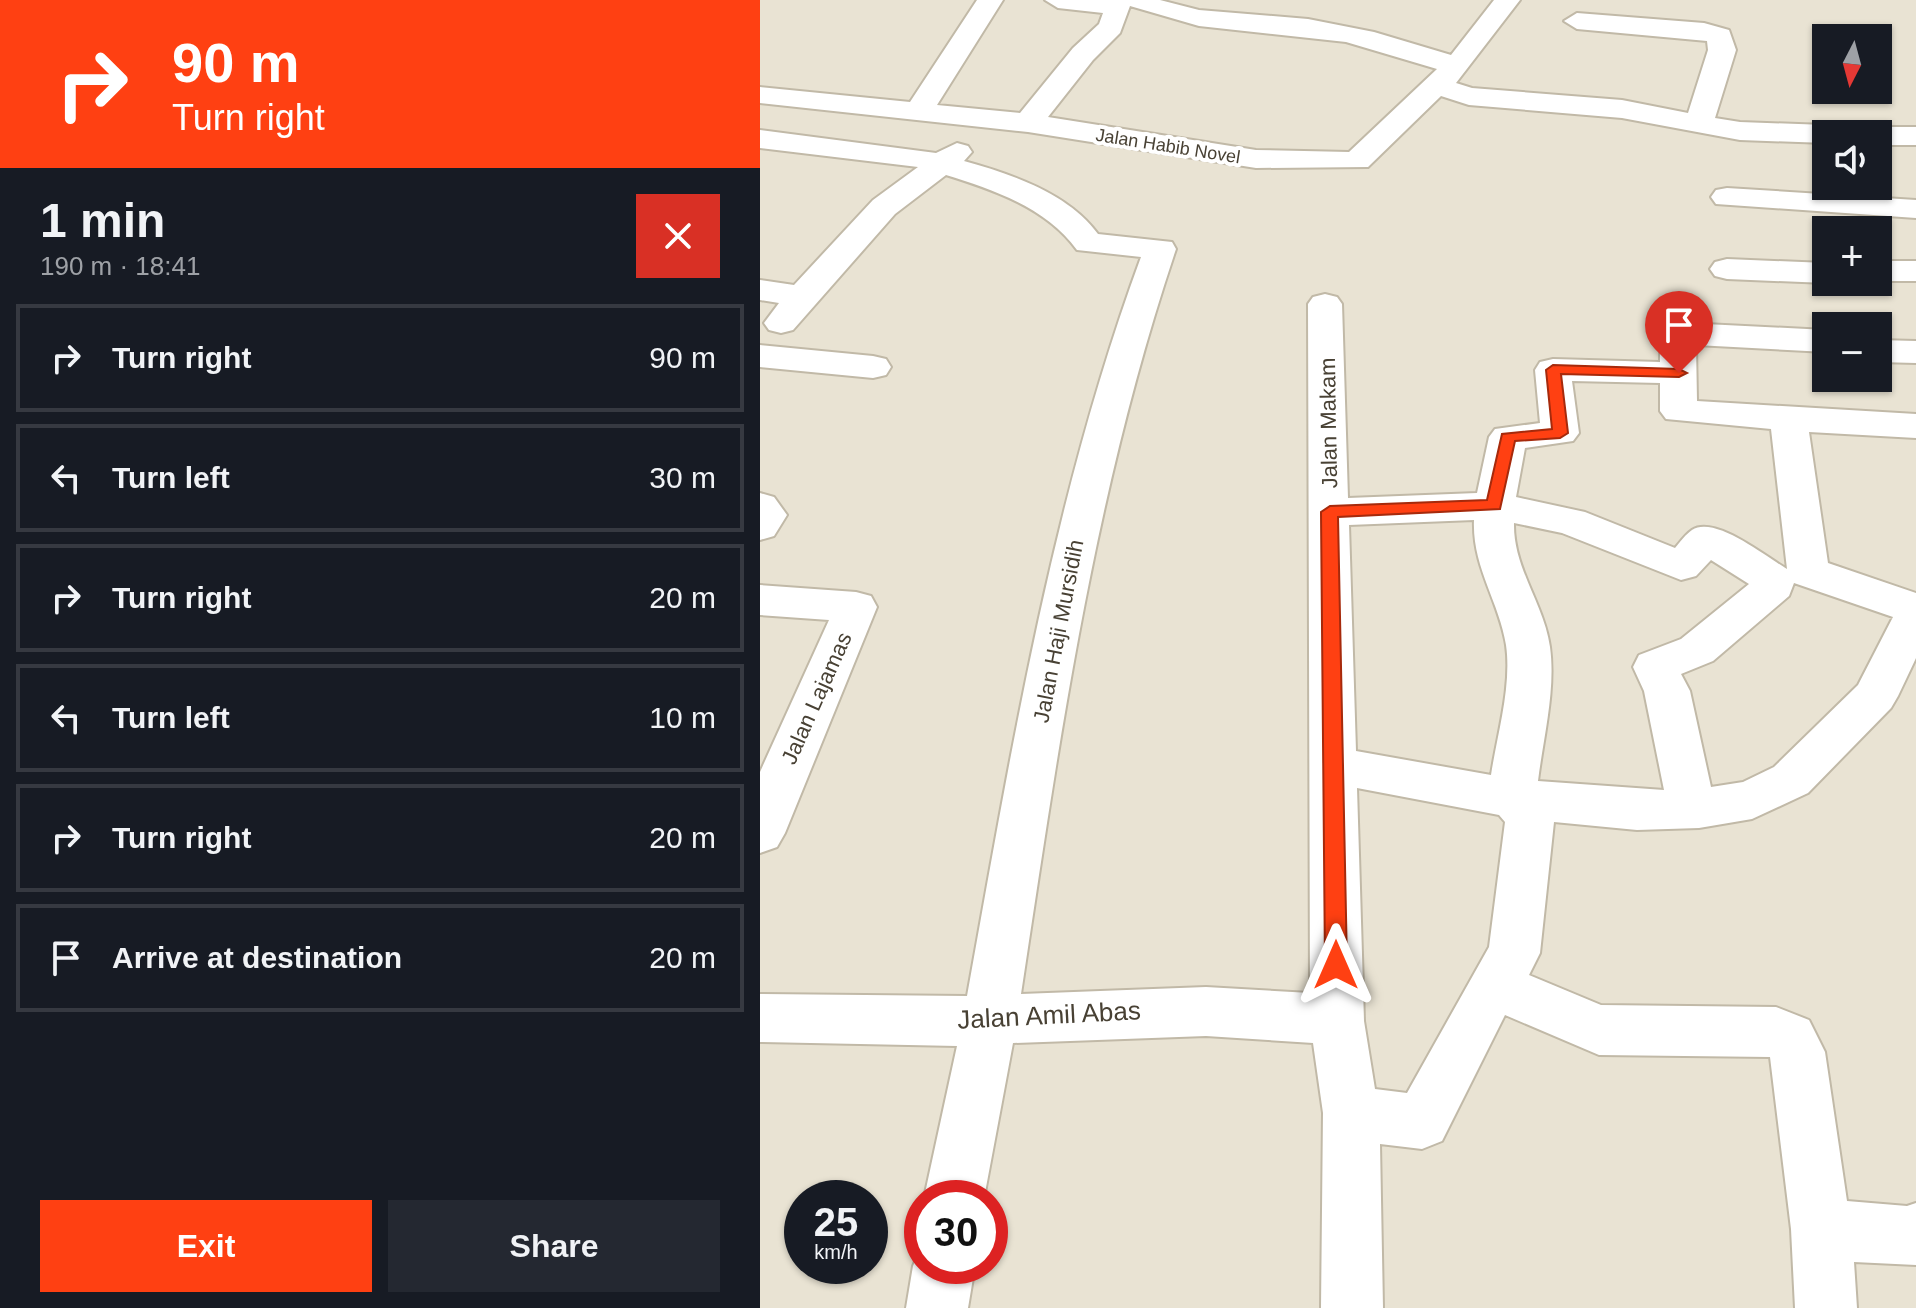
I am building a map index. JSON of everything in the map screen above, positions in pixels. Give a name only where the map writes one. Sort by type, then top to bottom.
[{"type":"street","points":[[920,109],[990,0]]},
{"type":"street","points":[[760,345],[796,298],[884,207],[940,164],[1014,121],[1111,27],[1118,7],[1058,0]]},
{"type":"street","points":[[1138,0],[1196,17],[1352,34],[1411,49],[1469,96],[1511,102],[1622,109],[1740,131],[1812,134]]},
{"type":"street","name":"Jalan Habib Novel","points":[[760,95],[1014,121],[1256,159],[1346,162],[1364,158],[1447,77],[1507,0]]},
{"type":"street","points":[[1577,21],[1704,31],[1720,36],[1722,50],[1699,123]]},
{"type":"street","points":[[774,141],[820,102]]},
{"type":"street","points":[[1892,136],[1916,136]]},
{"type":"street","points":[[774,141],[940,164]]},
{"type":"street","name":"Jalan Haji Mursidih","points":[[940,164],[1032,198],[1082,231],[1088,243],[1160,249],[1137,314],[1075,541],[1040,717],[990,1020],[958,1180]]},
{"type":"street","points":[[1727,197],[1916,209]]},
{"type":"street","points":[[1727,269],[1812,272]]},
{"type":"street","points":[[1892,271],[1916,271]]},
{"type":"street","points":[[760,290],[796,298]]},
{"type":"street","name":"Jalan Makam","points":[[1325,304],[1337,1021],[1351,1113],[1352,1308]]},
{"type":"street","points":[[1812,340],[1685,334],[1678,338],[1679,411],[1916,426]]},
{"type":"street","points":[[1892,351],[1916,352]]},
{"type":"street","points":[[760,356],[873,367]]},
{"type":"street","points":[[1351,1113],[1422,1122],[1493,985],[1514,953],[1530,817],[1512,796],[1528,678],[1528,645],[1493,545],[1494,506],[1508,437],[1560,433],[1553,370],[1679,373]]},
{"type":"street","points":[[1335,765],[1512,796],[1626,810],[1692,809],[1750,801],[1779,789],[1875,696],[1916,612],[1808,572],[1789,419]]},
{"type":"street","points":[[760,506],[767,515],[760,526]]},
{"type":"street","points":[[1330,512],[1494,506],[1571,522],[1681,566],[1707,539],[1773,580],[1774,586],[1697,650],[1655,667],[1667,691],[1692,809]]},
{"type":"street","name":"Jalan Lajamas","points":[[760,600],[856,607],[791,753],[760,833]]},
{"type":"street","points":[[1493,985],[1599,1030],[1776,1032],[1790,1038],[1797,1052],[1821,1229],[1826,1308]]},
{"type":"street","name":"Jalan Amil Abas","points":[[760,1018],[990,1020],[1077,1012],[1195,1009],[1337,1021]]},
{"type":"street","points":[[1821,1229],[1911,1237],[1916,1233]]},
{"type":"street","points":[[937,1308],[941,1284]]},
{"type":"shaded area","points":[[760,0],[1916,0],[1916,1308],[760,1308]]},
{"type":"route","points":[[1336,965],[1330,512],[1494,506],[1508,437],[1560,433],[1553,370],[1679,373]]}]
